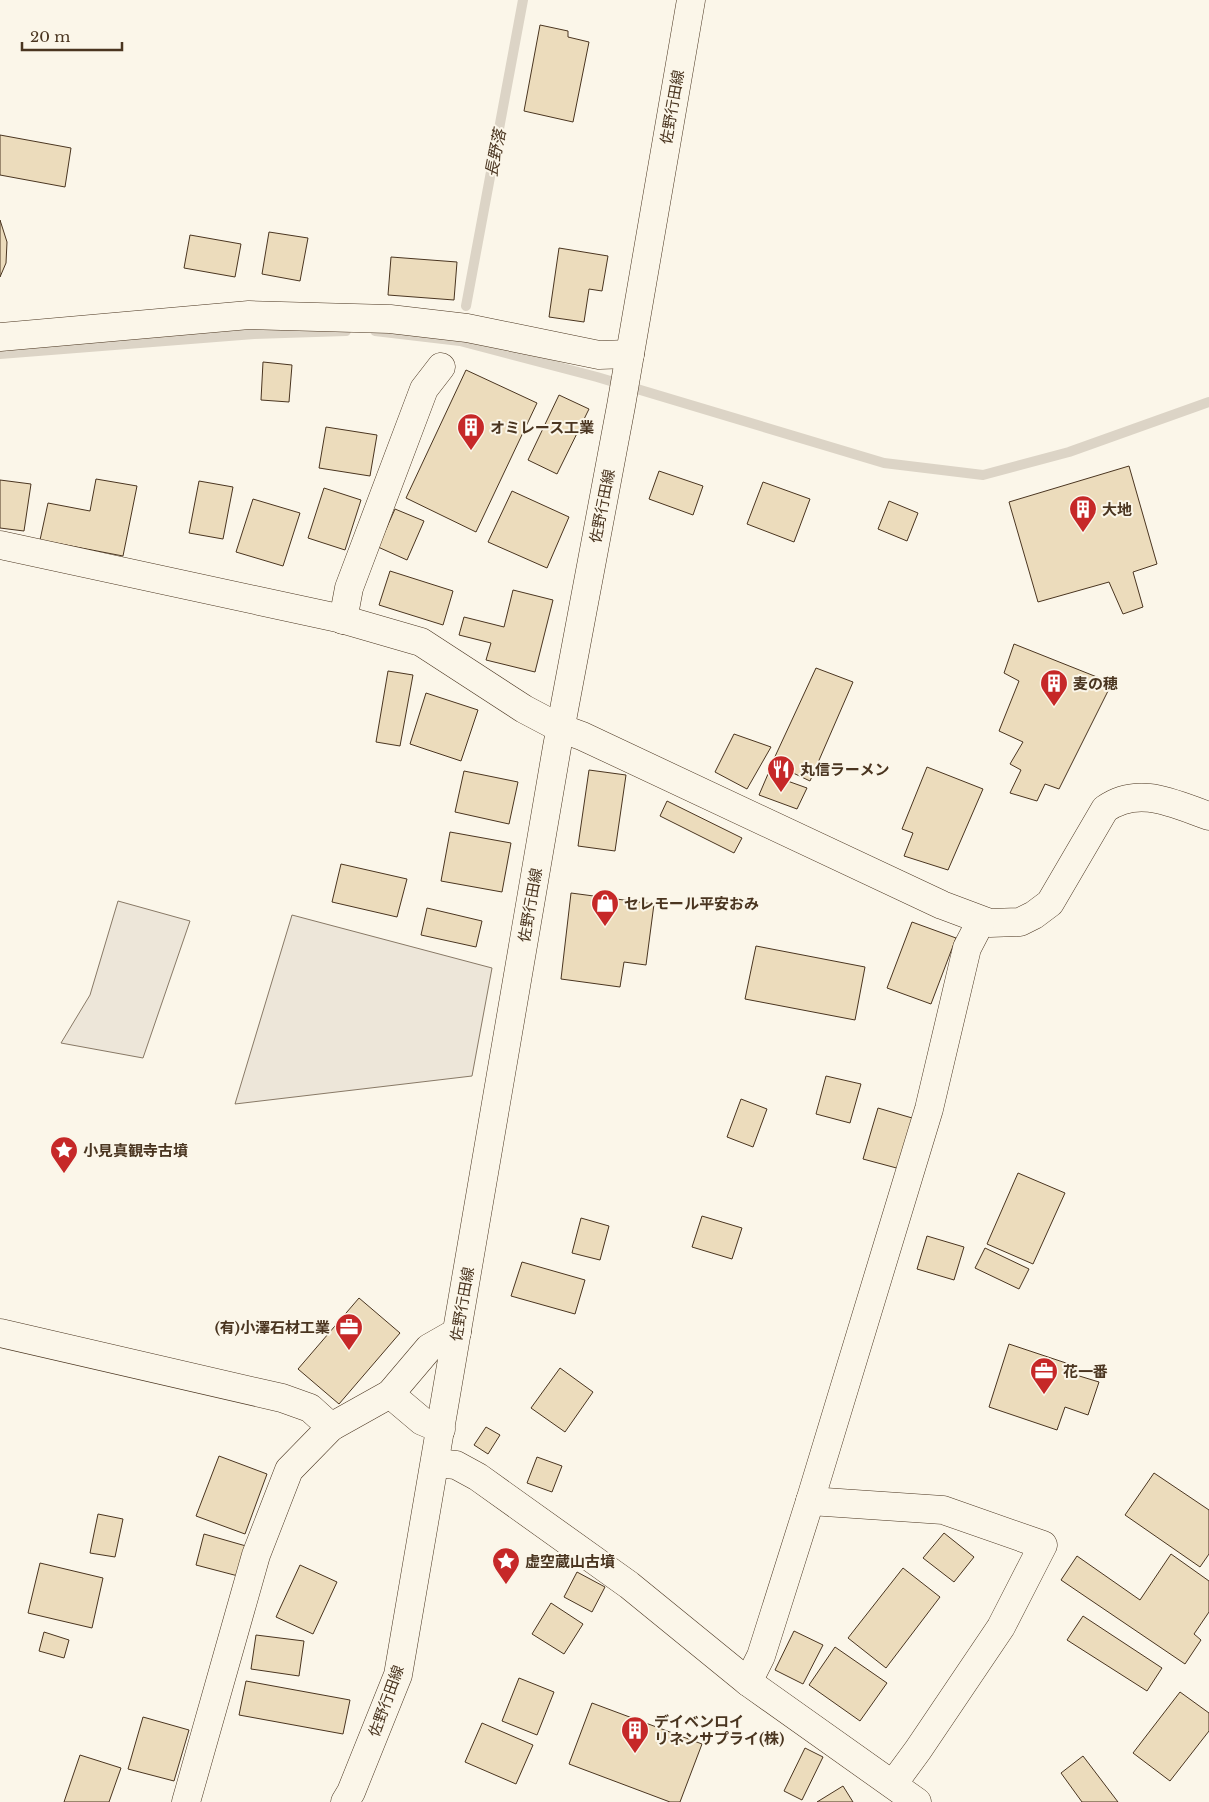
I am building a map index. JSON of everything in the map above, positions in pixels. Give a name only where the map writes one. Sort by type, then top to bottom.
[{"type":"street","name":"佐野行田線","points":[[345,1802],[351,1792],[398,1675],[436,1462],[560,728],[621,406],[691,0]]},
{"type":"street","points":[[0,337],[249,315],[390,319],[467,328],[599,355],[628,366]]},
{"type":"street","points":[[343,620],[349,588],[424,389],[441,367]]},
{"type":"street","points":[[0,545],[343,620],[421,642],[524,709],[560,728],[582,736],[942,905],[981,921],[990,923],[1020,922],[1034,916],[1050,903],[1105,809],[1116,801],[1144,796],[1209,816]]},
{"type":"street","points":[[748,1682],[761,1656],[929,1110],[966,948],[981,921]]},
{"type":"street","points":[[186,1802],[256,1554],[289,1470],[331,1428],[390,1394],[428,1348],[457,1332]]},
{"type":"street","points":[[0,1333],[282,1398],[310,1408],[331,1428]]},
{"type":"street","points":[[390,1394],[422,1421],[441,1429]]},
{"type":"street","points":[[436,1462],[456,1465],[478,1478],[629,1585],[748,1682],[917,1802]]},
{"type":"street","points":[[810,1501],[943,1510],[1043,1545],[1001,1627],[918,1750],[892,1784]]},
{"type":"shaded area","points":[[118,901],[190,921],[143,1058],[61,1043],[90,995]]},
{"type":"shaded area","points":[[292,915],[492,968],[472,1076],[235,1104]]},
{"type":"building","points":[[540,25],[568,31],[568,37],[589,42],[573,122],[524,111]]},
{"type":"building","points":[[0,135],[71,148],[65,187],[0,175]]},
{"type":"building","points":[[0,220],[7,242],[6,263],[0,277]]},
{"type":"building","points":[[269,232],[308,238],[300,281],[262,274]]},
{"type":"building","points":[[190,235],[241,244],[235,277],[184,268]]},
{"type":"building","points":[[559,248],[608,256],[602,291],[589,289],[584,322],[549,317]]},
{"type":"building","points":[[391,257],[457,262],[454,300],[388,295]]},
{"type":"building","points":[[263,362],[292,365],[289,402],[261,400]]},
{"type":"building","name":"オミレース工業","points":[[466,370],[537,403],[476,532],[406,498]]},
{"type":"building","points":[[559,395],[589,409],[557,474],[528,460]]},
{"type":"building","points":[[326,427],[377,435],[370,476],[319,468]]},
{"type":"building","name":"大地","points":[[1129,466],[1157,564],[1133,572],[1143,607],[1123,614],[1109,582],[1038,602],[1009,502]]},
{"type":"building","points":[[659,471],[703,486],[693,515],[649,499]]},
{"type":"building","points":[[96,479],[137,486],[123,556],[40,540],[48,503],[90,511]]},
{"type":"building","points":[[0,480],[31,484],[24,531],[0,528]]},
{"type":"building","points":[[199,481],[233,487],[223,539],[189,533]]},
{"type":"building","points":[[763,482],[810,499],[794,542],[747,524]]},
{"type":"building","points":[[324,488],[361,500],[345,550],[308,538]]},
{"type":"building","points":[[512,491],[569,517],[547,568],[488,542]]},
{"type":"building","points":[[253,499],[300,513],[283,566],[236,552]]},
{"type":"building","points":[[889,501],[918,513],[907,541],[878,529]]},
{"type":"building","points":[[395,509],[424,521],[407,560],[378,547]]},
{"type":"building","points":[[390,571],[453,591],[443,625],[379,605]]},
{"type":"building","points":[[513,590],[553,600],[535,672],[486,660],[491,643],[459,635],[464,617],[504,627]]},
{"type":"building","name":"麦の穂","points":[[1014,644],[1112,683],[1059,789],[1045,784],[1037,801],[1010,793],[1021,770],[1010,764],[1023,742],[999,731],[1019,681],[1004,673]]},
{"type":"building","points":[[816,668],[853,682],[810,781],[772,763]]},
{"type":"building","points":[[388,671],[413,675],[400,746],[376,742]]},
{"type":"building","points":[[426,693],[478,710],[461,761],[410,744]]},
{"type":"building","points":[[734,734],[771,747],[747,789],[715,772]]},
{"type":"building","points":[[927,767],[983,789],[948,870],[904,856],[913,833],[902,829]]},
{"type":"building","points":[[589,770],[626,775],[615,851],[578,846]]},
{"type":"building","points":[[464,771],[518,782],[509,824],[455,812]]},
{"type":"building","points":[[768,774],[807,788],[797,809],[759,795]]},
{"type":"building","points":[[667,801],[742,838],[734,853],[660,816]]},
{"type":"building","points":[[450,832],[511,843],[502,892],[441,881]]},
{"type":"building","points":[[341,864],[407,879],[397,917],[332,902]]},
{"type":"building","points":[[571,893],[654,904],[646,965],[624,962],[620,987],[561,979]]},
{"type":"building","points":[[427,908],[482,921],[476,947],[421,935]]},
{"type":"building","points":[[912,922],[956,938],[931,1004],[887,988]]},
{"type":"building","points":[[756,946],[865,967],[855,1020],[745,999]]},
{"type":"building","points":[[826,1076],[861,1084],[850,1123],[816,1114]]},
{"type":"building","points":[[741,1099],[767,1109],[753,1147],[727,1137]]},
{"type":"building","points":[[878,1108],[919,1120],[904,1170],[863,1159]]},
{"type":"building","points":[[1018,1173],[1065,1193],[1033,1264],[987,1244]]},
{"type":"building","points":[[702,1216],[742,1228],[732,1259],[692,1247]]},
{"type":"building","points":[[581,1218],[609,1226],[600,1260],[572,1253]]},
{"type":"building","points":[[927,1236],[964,1247],[954,1280],[917,1269]]},
{"type":"building","points":[[985,1248],[1029,1269],[1019,1289],[975,1268]]},
{"type":"building","points":[[522,1262],[585,1280],[575,1314],[511,1296]]},
{"type":"building","name":"(有)小澤石材工業","points":[[359,1298],[400,1333],[339,1404],[298,1369]]},
{"type":"building","name":"花一番","points":[[1009,1344],[1078,1367],[1076,1375],[1099,1382],[1088,1415],[1065,1407],[1057,1430],[989,1407]]},
{"type":"building","points":[[560,1368],[593,1392],[565,1432],[531,1408]]},
{"type":"building","points":[[486,1427],[500,1435],[488,1454],[474,1445]]},
{"type":"building","points":[[219,1456],[267,1474],[245,1534],[196,1516]]},
{"type":"building","points":[[537,1457],[562,1466],[552,1492],[527,1483]]},
{"type":"building","points":[[1154,1473],[1209,1510],[1209,1554],[1200,1567],[1125,1515]]},
{"type":"building","points":[[98,1514],[123,1519],[115,1557],[90,1553]]},
{"type":"building","points":[[944,1533],[974,1557],[954,1582],[923,1558]]},
{"type":"building","points":[[204,1534],[246,1546],[238,1576],[196,1565]]},
{"type":"building","points":[[1171,1554],[1209,1581],[1209,1612],[1194,1634],[1201,1640],[1185,1664],[1061,1580],[1077,1556],[1140,1600]]},
{"type":"building","points":[[40,1563],[103,1578],[92,1628],[28,1613]]},
{"type":"building","points":[[300,1565],[337,1582],[313,1634],[276,1617]]},
{"type":"building","points":[[903,1568],[940,1597],[886,1668],[848,1638]]},
{"type":"building","points":[[577,1572],[605,1587],[592,1612],[564,1597]]},
{"type":"building","points":[[551,1603],[583,1624],[564,1654],[532,1634]]},
{"type":"building","points":[[1083,1616],[1162,1668],[1147,1691],[1067,1640]]},
{"type":"building","points":[[794,1631],[823,1645],[803,1684],[775,1670]]},
{"type":"building","points":[[44,1632],[69,1640],[64,1658],[39,1651]]},
{"type":"building","points":[[256,1635],[304,1641],[299,1676],[251,1669]]},
{"type":"building","points":[[835,1647],[887,1683],[860,1721],[809,1685]]},
{"type":"building","points":[[519,1678],[554,1692],[537,1735],[502,1721]]},
{"type":"building","points":[[246,1681],[350,1700],[343,1734],[239,1715]]},
{"type":"building","points":[[1180,1692],[1209,1713],[1209,1731],[1170,1781],[1133,1753]]},
{"type":"building","name":"デイベンロイ リネンサプライ(株)","points":[[592,1703],[702,1744],[680,1802],[670,1802],[569,1764]]},
{"type":"building","points":[[143,1717],[189,1730],[174,1781],[128,1769]]},
{"type":"building","points":[[482,1723],[533,1745],[516,1784],[465,1762]]},
{"type":"building","points":[[805,1748],[823,1757],[802,1800],[784,1791]]},
{"type":"building","points":[[80,1755],[121,1768],[109,1802],[64,1802]]},
{"type":"building","points":[[1083,1756],[1118,1802],[1082,1802],[1061,1773]]},
{"type":"building","points":[[843,1786],[853,1802],[817,1802]]},
{"type":"waterway","name":"長野落","points":[[466,306],[523,0]]},
{"type":"waterway","points":[[0,354],[254,334],[346,331]]},
{"type":"waterway","points":[[375,331],[460,341],[597,377],[884,463],[983,475],[1069,452],[1209,402]]},
{"type":"place","name":"オミレース工業","points":[[471,451]]},
{"type":"place","name":"大地","points":[[1083,533]]},
{"type":"place","name":"麦の穂","points":[[1054,707]]},
{"type":"place","name":"丸信ラーメン","points":[[781,793]]},
{"type":"place","name":"セレモール平安おみ","points":[[605,927]]},
{"type":"place","name":"小見真観寺古墳","points":[[64,1174]]},
{"type":"place","name":"(有)小澤石材工業","points":[[349,1351]]},
{"type":"place","name":"花一番","points":[[1044,1395]]},
{"type":"place","name":"虚空蔵山古墳","points":[[506,1585]]},
{"type":"place","name":"デイベンロイ リネンサプライ(株)","points":[[635,1754]]}]
